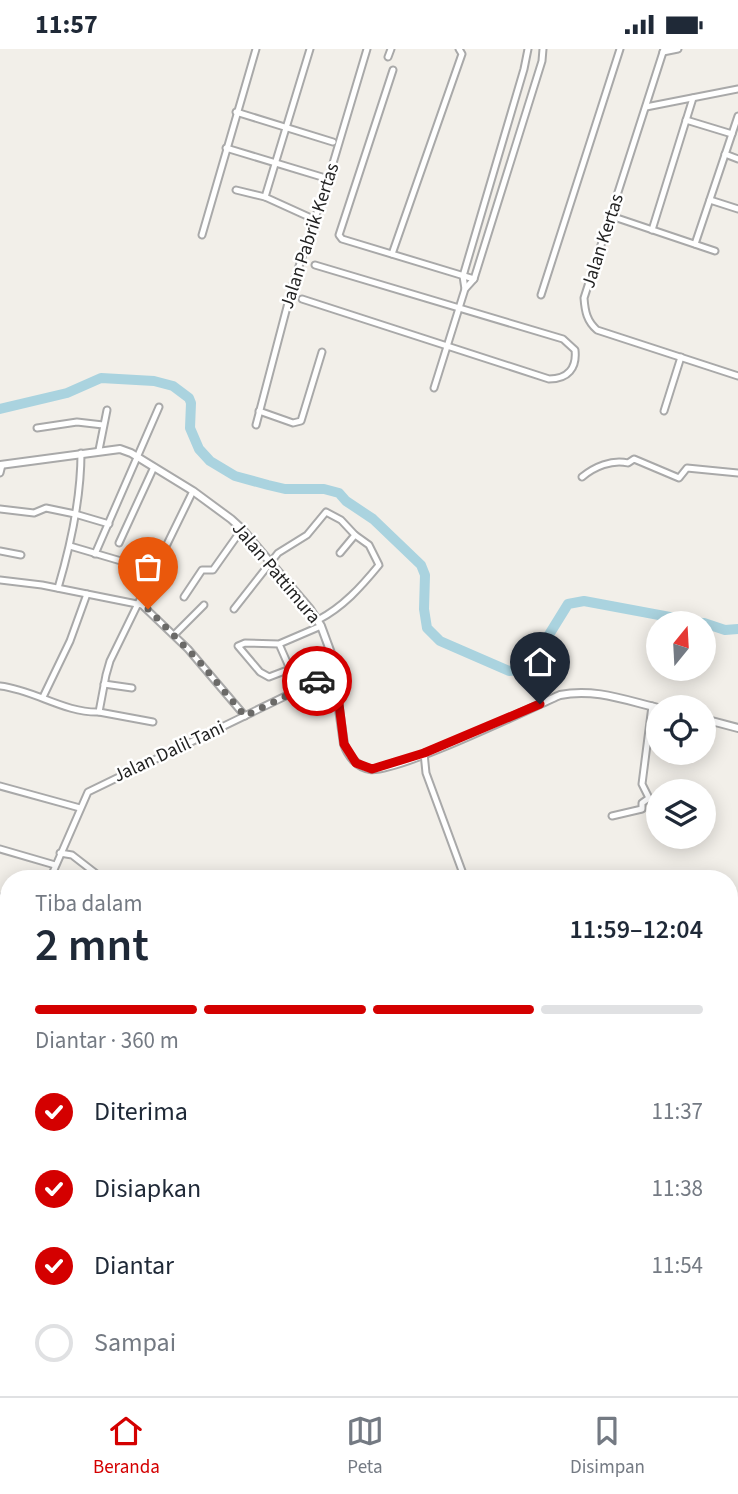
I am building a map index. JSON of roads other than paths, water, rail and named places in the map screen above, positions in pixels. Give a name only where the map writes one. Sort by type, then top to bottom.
[{"type":"street","points":[[202,235],[256,49]]},
{"type":"street","points":[[265,197],[310,49]]},
{"type":"street","name":"Jalan Pabrik Kertas","points":[[256,425],[293,284],[328,180],[367,49]]},
{"type":"street","points":[[388,57],[391,49]]},
{"type":"street","points":[[392,254],[462,54],[459,49]]},
{"type":"street","points":[[465,289],[463,276],[528,49]]},
{"type":"street","points":[[434,387],[465,289],[474,279],[542,61],[543,49]]},
{"type":"street","points":[[541,295],[620,49]]},
{"type":"street","points":[[664,50],[678,49]]},
{"type":"street","name":"Jalan Kertas","points":[[664,50],[584,298],[590,323],[597,330],[738,376]]},
{"type":"street","points":[[393,70],[339,235],[342,239],[474,279]]},
{"type":"street","points":[[646,107],[738,89]]},
{"type":"street","points":[[652,230],[693,98]]},
{"type":"street","points":[[236,113],[333,142]]},
{"type":"street","points":[[695,244],[738,116]]},
{"type":"street","points":[[686,120],[732,134]]},
{"type":"street","points":[[226,148],[322,177]]},
{"type":"street","points":[[725,154],[738,159]]},
{"type":"street","points":[[496,160],[510,165]]},
{"type":"street","points":[[236,190],[265,197],[309,217]]},
{"type":"street","points":[[710,200],[738,209]]},
{"type":"street","points":[[611,216],[715,251]]},
{"type":"street","points":[[302,299],[446,349],[549,379],[566,375],[575,364],[575,350],[564,339],[315,265]]},
{"type":"street","points":[[259,411],[293,423],[301,421],[322,352]]},
{"type":"street","points":[[664,411],[681,357]]},
{"type":"street","points":[[95,554],[159,407]]},
{"type":"street","points":[[99,450],[107,410]]},
{"type":"street","points":[[37,428],[77,422],[103,425]]},
{"type":"street","name":"Jalan Pattimura","points":[[1,468],[99,450],[120,449],[154,467],[222,511],[243,529],[319,623],[335,672],[344,744],[356,763],[372,769],[422,754],[560,695],[578,692],[601,694],[646,705]]},
{"type":"street","points":[[58,588],[71,546],[80,490],[81,453]]},
{"type":"street","points":[[582,477],[601,466],[630,461],[678,478],[687,468],[738,473]]},
{"type":"street","points":[[119,543],[154,467]]},
{"type":"street","points":[[99,712],[110,661],[193,491]]},
{"type":"street","points":[[0,509],[36,513],[43,508],[108,524]]},
{"type":"street","points":[[234,609],[278,553],[307,535],[326,512],[341,520],[369,545],[379,565],[360,588],[319,623],[279,644],[244,643],[237,646],[260,672],[269,677],[290,670],[279,644]]},
{"type":"street","points":[[184,597],[201,570],[213,570],[243,529]]},
{"type":"street","points":[[340,553],[355,535]]},
{"type":"street","points":[[71,546],[121,561]]},
{"type":"street","points":[[0,551],[21,555]]},
{"type":"street","points":[[0,580],[137,603],[148,609],[245,716]]},
{"type":"street","points":[[43,697],[70,641],[87,594]]},
{"type":"street","points":[[174,635],[204,605]]},
{"type":"street","name":"Jalan Dalil Tani","points":[[53,870],[85,797],[93,789],[335,672]]},
{"type":"street","points":[[104,684],[132,688]]},
{"type":"street","points":[[0,686],[43,697],[77,711],[99,712],[153,722]]},
{"type":"street","points":[[716,722],[738,728]]},
{"type":"street","points":[[422,754],[426,773],[462,870]]},
{"type":"street","points":[[612,816],[642,809],[642,803],[649,798],[642,784],[646,760]]},
{"type":"street","points":[[0,786],[80,808]]},
{"type":"street","points":[[0,849],[55,865]]},
{"type":"street","points":[[60,853],[72,855],[91,870]]},
{"type":"waterway","points":[[0,409],[67,393],[101,378],[154,381],[173,386],[189,398],[190,428],[199,449],[210,461],[235,476],[268,485],[285,489],[324,489],[339,493],[346,501],[373,519],[421,565],[425,575],[424,609],[427,628],[440,641],[509,671],[520,670],[534,659],[568,604],[584,601],[646,613]]},
{"type":"waterway","points":[[716,627],[725,630],[738,629]]}]
